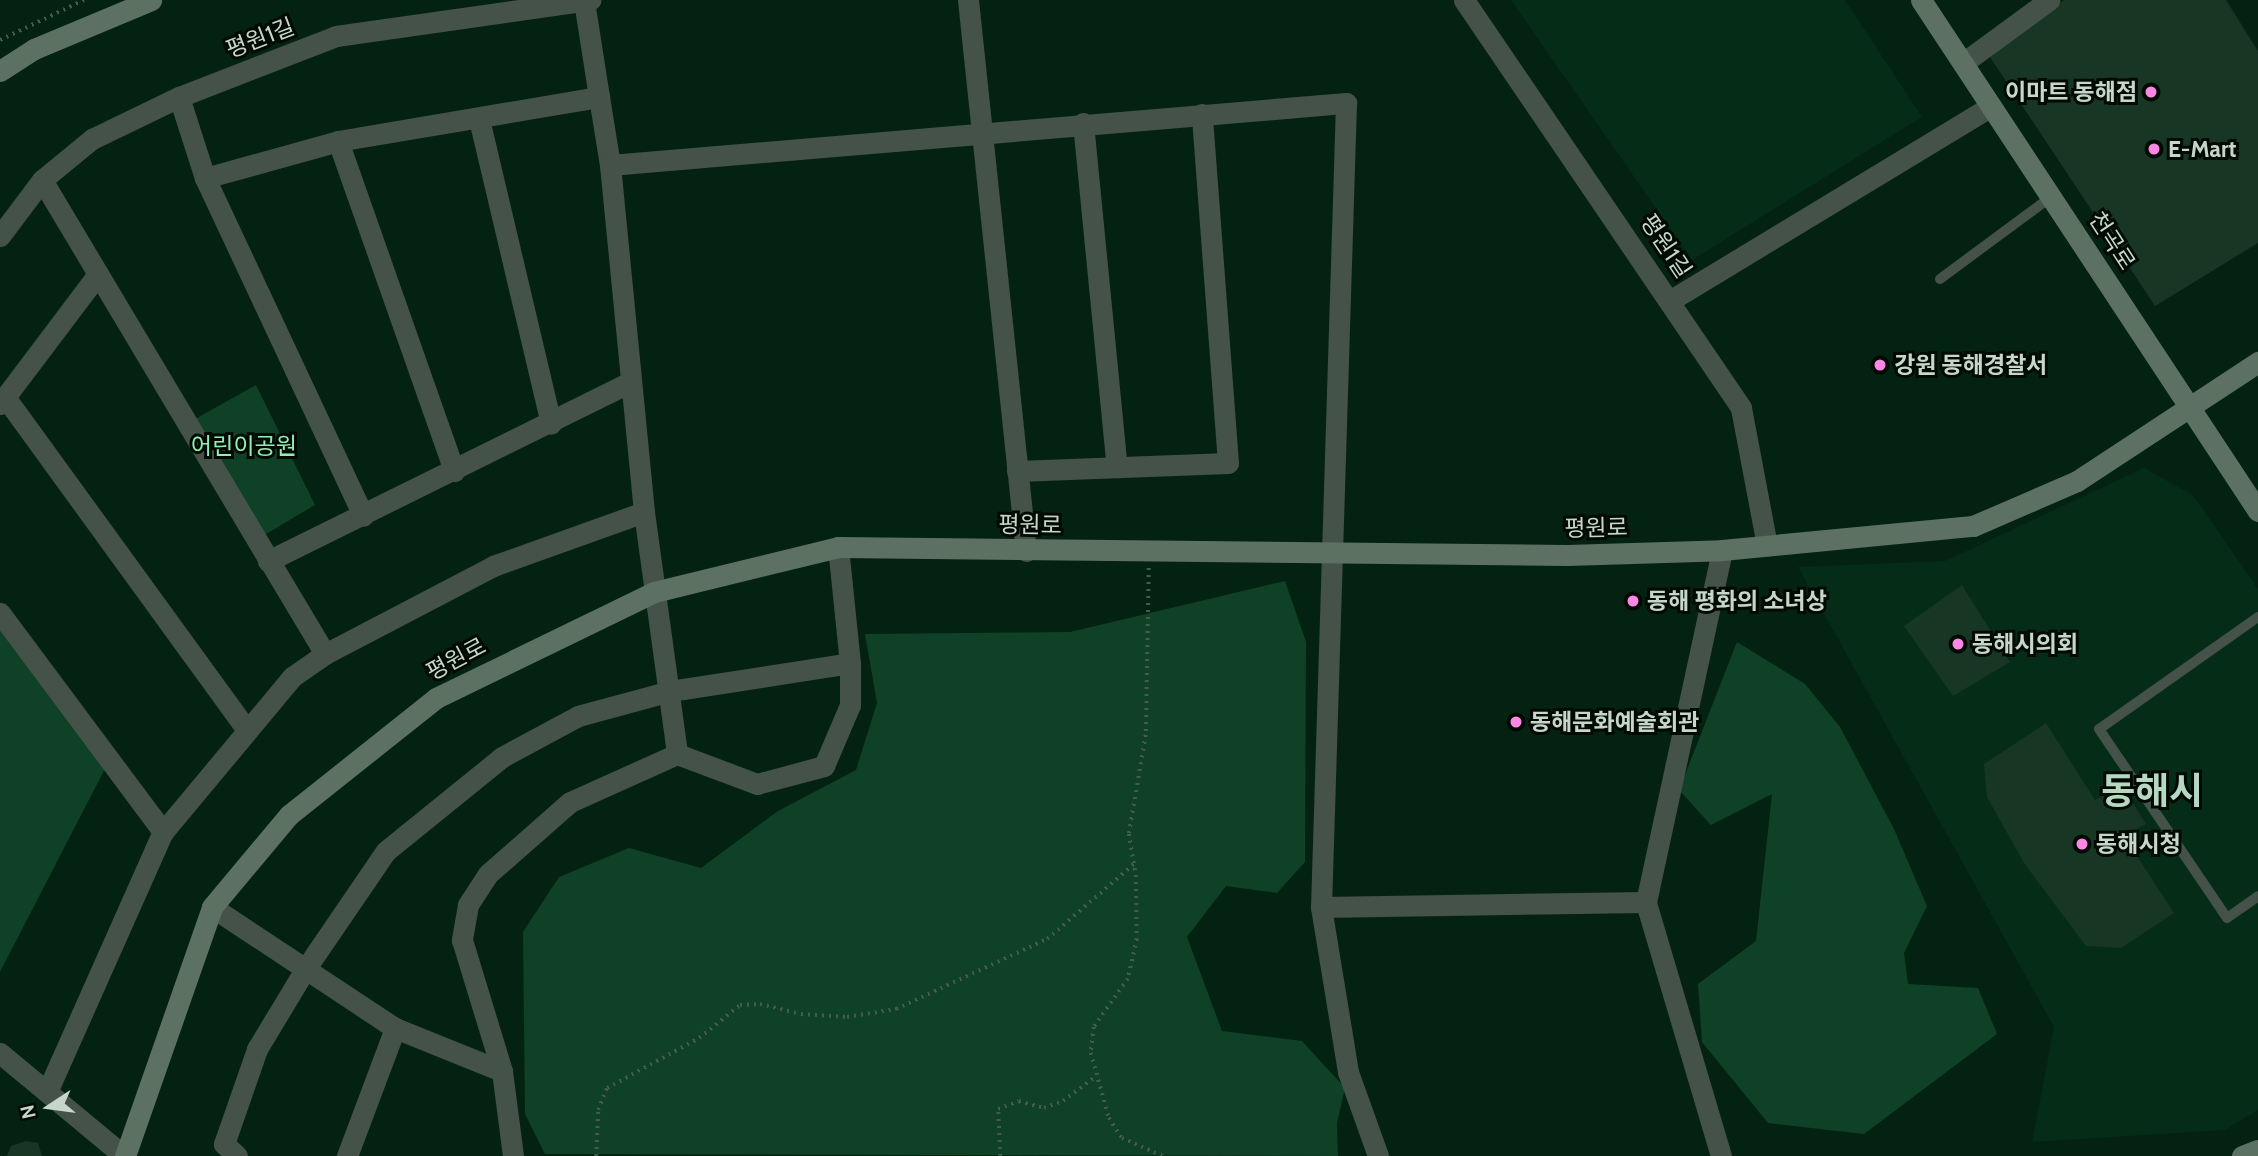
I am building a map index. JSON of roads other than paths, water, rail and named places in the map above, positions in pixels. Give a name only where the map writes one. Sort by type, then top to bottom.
[{"type":"street","points":[[0,71],[34,49],[151,0]]},
{"type":"street","name":"평원1길","points":[[0,236],[42,180],[92,139],[179,97],[336,36],[590,0]]},
{"type":"street","points":[[968,0],[1026,551]]},
{"type":"street","name":"평원1길","points":[[1464,0],[1671,300],[1741,408],[1767,546]]},
{"type":"street","name":"천곡로","points":[[1921,0],[2192,406],[2258,511]]},
{"type":"street","points":[[1963,63],[2049,0]]},
{"type":"street","points":[[584,1],[610,165],[644,512],[677,754]]},
{"type":"street","points":[[179,97],[205,178],[363,516]]},
{"type":"street","points":[[205,178],[338,141],[599,97]]},
{"type":"street","points":[[610,165],[982,131],[1346,103],[1329,554],[1321,907],[1348,1072],[1378,1156]]},
{"type":"street","points":[[1671,300],[1991,106]]},
{"type":"street","points":[[1017,471],[1228,463],[1202,114]]},
{"type":"street","points":[[479,119],[551,424]]},
{"type":"street","points":[[1083,123],[1117,467]]},
{"type":"street","points":[[338,141],[454,471]]},
{"type":"street","points":[[42,180],[325,654]]},
{"type":"street","points":[[98,274],[3,400],[247,730]]},
{"type":"street","name":"평원로","points":[[125,1156],[212,907],[289,816],[436,698],[654,592],[838,547],[1567,555],[1722,550],[1973,526],[2077,481],[2258,362]]},
{"type":"street","points":[[268,561],[551,424],[630,382]]},
{"type":"street","points":[[47,1092],[163,832],[292,677],[325,654],[493,566],[644,512]]},
{"type":"street","points":[[513,1156],[502,1071],[462,940],[468,905],[488,874],[570,802],[677,754],[757,784],[824,766],[850,705],[850,663],[838,547]]},
{"type":"street","points":[[1721,1156],[1646,902],[1722,550]]},
{"type":"street","points":[[0,613],[163,832]]},
{"type":"street","points":[[237,1156],[224,1144],[257,1049],[304,971],[386,851],[502,757],[578,716],[670,691],[850,663]]},
{"type":"street","points":[[1321,907],[1646,902]]},
{"type":"street","points":[[212,907],[304,971],[395,1028],[502,1071]]},
{"type":"street","points":[[347,1156],[395,1028]]},
{"type":"street","points":[[0,1053],[125,1156]]},
{"type":"street","points":[[2242,1156],[2258,1150]]},
{"type":"lane","points":[[1940,279],[2051,197]]},
{"type":"lane","points":[[2258,617],[2099,729],[2227,918],[2258,896]]},
{"type":"place","name":"이마트 동해점","points":[[2151,92]]},
{"type":"place","name":"E-Mart","points":[[2154,149]]},
{"type":"place","name":"강원 동해경찰서","points":[[1880,365]]},
{"type":"place","name":"동해 평화의 소녀상","points":[[1633,601]]},
{"type":"place","name":"동해시의회","points":[[1958,644]]},
{"type":"place","name":"동해문화예술회관","points":[[1516,722]]},
{"type":"place","name":"동해시청","points":[[2082,844]]},
{"type":"district","name":"동해시","points":[[2152,791]]},
{"type":"park label","name":"어린이공원","points":[[244,446]]}]
